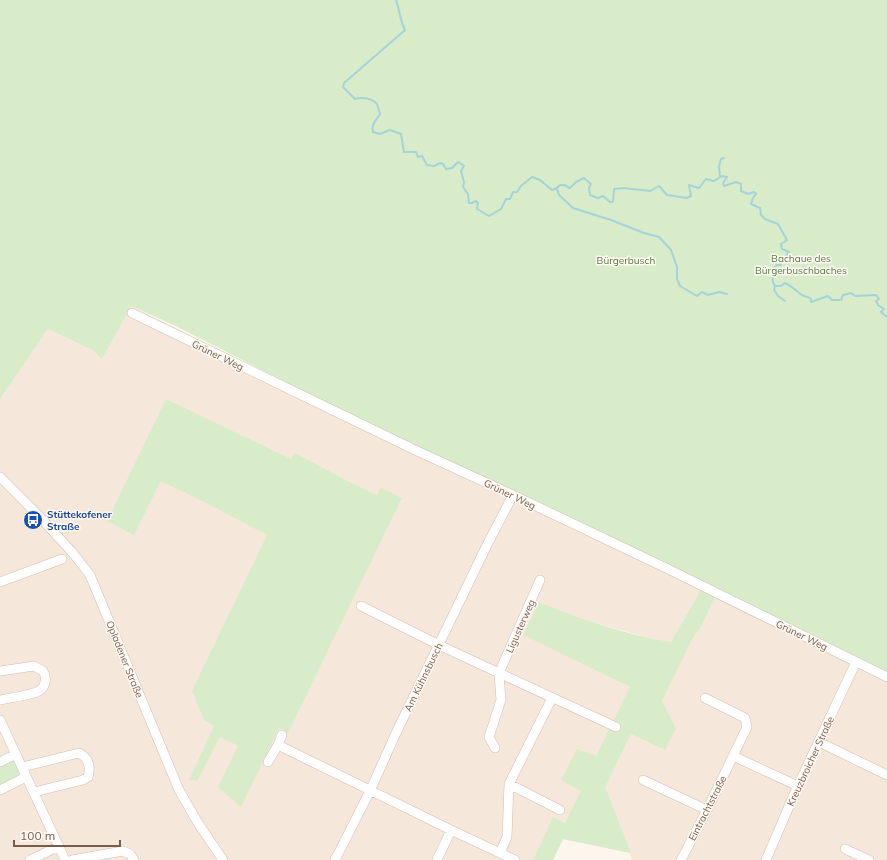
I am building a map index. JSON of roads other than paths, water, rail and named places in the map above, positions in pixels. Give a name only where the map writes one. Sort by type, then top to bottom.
[{"type":"street","name":"Grüner Weg","points":[[132,313],[408,447],[513,495],[887,677]]},
{"type":"street","name":"Opladener Straße","points":[[0,477],[43,520],[90,574],[179,790],[198,823],[224,860]]},
{"type":"street","name":"Am Kühnsbusch","points":[[335,860],[370,791],[396,733],[513,495]]},
{"type":"street","points":[[0,582],[62,559]]},
{"type":"street","name":"Ligusterweg","points":[[495,748],[489,737],[501,700],[499,672],[540,580]]},
{"type":"street","points":[[361,606],[439,645],[616,727]]},
{"type":"street","name":"Kreuzbroicher Straße","points":[[766,860],[798,786],[856,662]]},
{"type":"street","points":[[0,671],[34,666],[43,671],[46,678],[44,685],[38,691],[0,700]]},
{"type":"street","points":[[500,853],[507,837],[509,784],[527,751],[552,698]]},
{"type":"street","name":"Eintrachtstraße","points":[[681,860],[747,727],[745,718],[706,698]]},
{"type":"street","points":[[0,720],[65,860]]},
{"type":"street","points":[[268,762],[282,735]]},
{"type":"street","points":[[819,742],[887,775]]},
{"type":"street","points":[[278,745],[370,791],[515,860]]},
{"type":"street","points":[[0,762],[16,754]]},
{"type":"street","points":[[22,767],[79,754],[84,756],[87,760],[90,770],[88,776],[83,780],[34,793]]},
{"type":"street","points":[[733,756],[798,786]]},
{"type":"street","points":[[0,790],[26,777]]},
{"type":"street","points":[[643,780],[707,810]]},
{"type":"street","points":[[509,784],[560,810]]},
{"type":"street","points":[[437,860],[451,830]]},
{"type":"street","points":[[30,860],[59,846]]},
{"type":"street","points":[[845,849],[869,860]]},
{"type":"street","points":[[72,860],[123,851],[130,854],[134,860]]},
{"type":"waterway","points":[[396,0],[405,30],[344,83],[343,87],[355,99],[366,98],[377,104],[380,114],[373,125],[373,132],[380,134],[390,130],[401,134],[404,152],[416,152],[418,157],[422,156],[427,165],[434,166],[440,163],[443,164],[446,169],[452,168],[458,162],[464,166],[461,171],[464,182],[463,187],[468,194],[469,203],[476,201],[478,203],[477,209],[489,216],[501,209],[506,199],[510,199],[513,192],[517,192],[521,186],[532,177],[540,180],[552,190],[560,185],[570,188],[576,182],[584,178],[591,184],[589,188],[590,195],[598,198],[603,196],[610,202],[613,202],[614,189],[623,188],[650,191],[659,186],[667,195],[687,198],[691,196],[689,185],[699,188],[706,179],[714,181],[722,176],[727,177],[723,183],[724,186],[736,182],[741,184],[741,191],[748,194],[754,192],[756,194],[751,204],[760,208],[761,215],[765,219],[778,224],[787,240],[781,244],[782,249],[789,252],[783,260],[781,260],[781,265],[777,265],[772,270],[773,282],[775,286],[781,286],[785,283],[802,295],[810,298],[811,302],[828,296],[832,300],[841,300],[843,295],[851,293],[855,296],[876,295],[879,299],[876,301],[878,305],[884,309],[881,312],[887,317]]},
{"type":"waterway","points":[[720,177],[719,167],[721,159],[724,158]]},
{"type":"waterway","points":[[557,189],[559,195],[573,208],[659,237],[671,250],[677,267],[677,279],[680,286],[697,296],[702,292],[708,295],[719,292],[727,294]]},
{"type":"waterway","points":[[775,286],[774,290],[778,296],[785,301]]},
{"type":"place","name":"Stüttekofener Straße","points":[[33,520]]},
{"type":"park label","name":"Bürgerbusch","points":[[626,260]]},
{"type":"park label","name":"Bachaue des Bürgerbuschbaches","points":[[801,264]]}]
